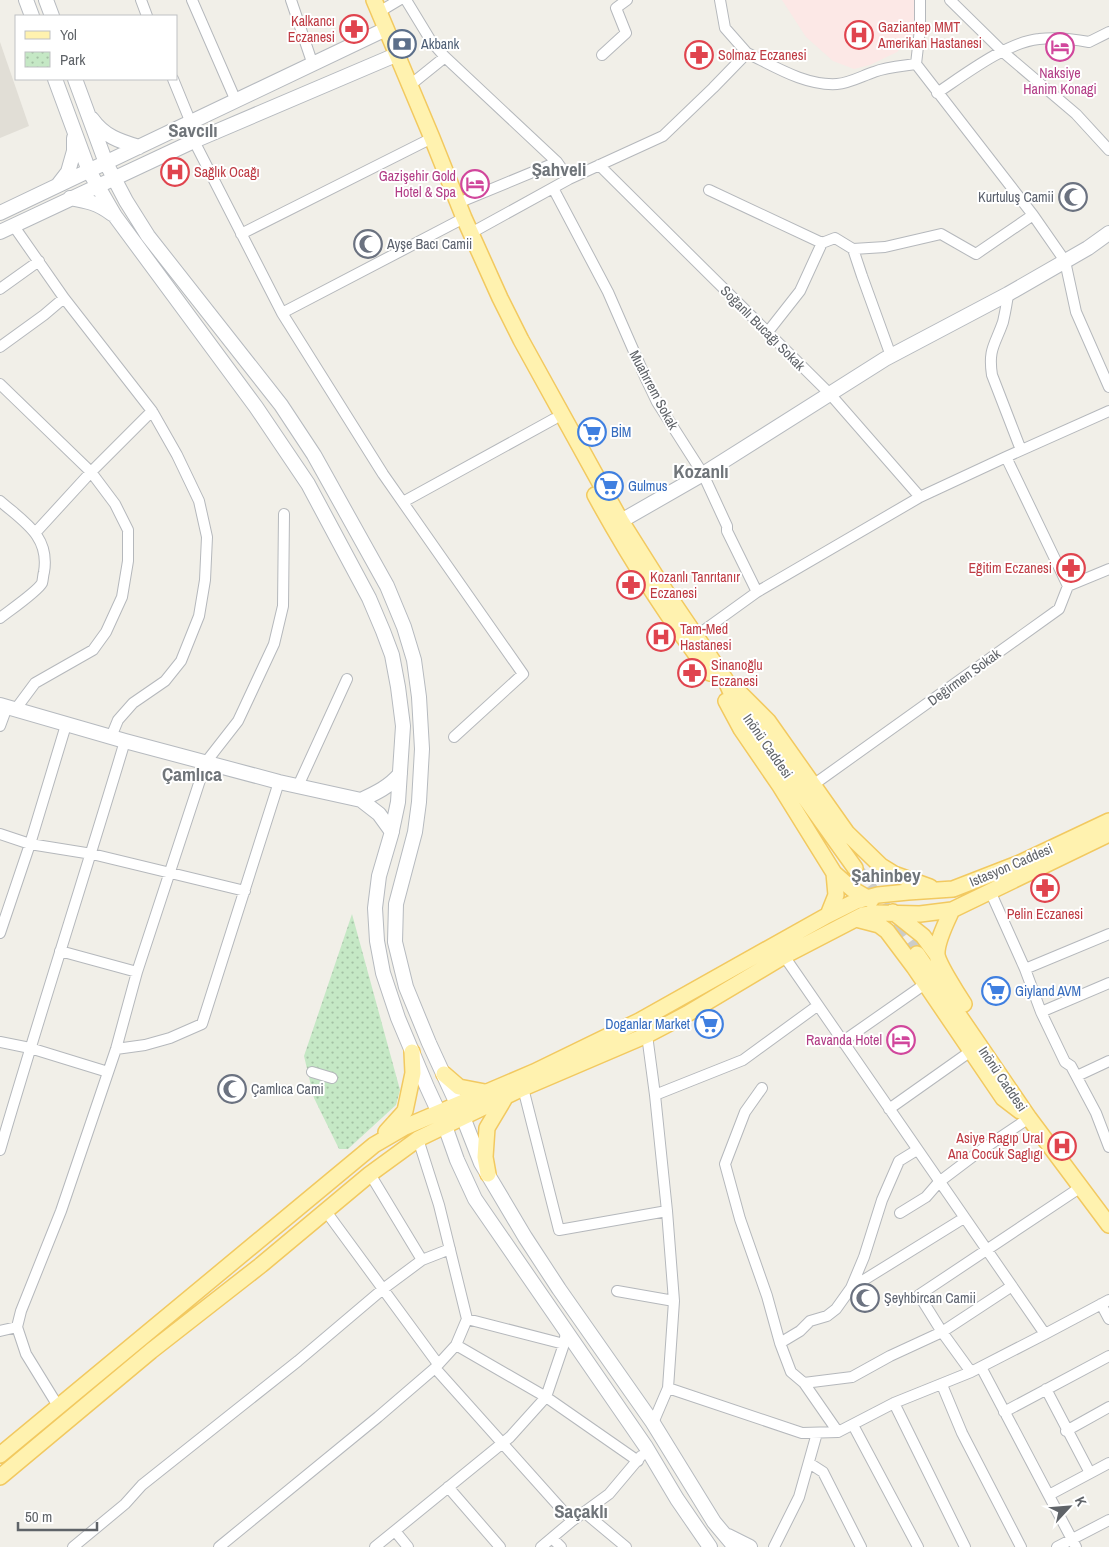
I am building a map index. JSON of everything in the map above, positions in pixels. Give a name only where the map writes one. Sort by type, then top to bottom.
[{"type":"main road","points":[[26,0],[32,15]]},
{"type":"main road","points":[[46,0],[52,15]]},
{"type":"main road","points":[[365,0],[409,86],[428,140],[458,203],[460,220],[471,233],[521,340],[621,521],[696,636],[721,681],[741,729],[780,786],[834,873],[852,889],[866,898],[898,914],[923,936],[937,955],[946,975],[990,1042],[1020,1093],[1029,1118]]},
{"type":"main road","points":[[376,6],[382,31]]},
{"type":"main road","points":[[0,213],[382,31]]},
{"type":"main road","points":[[394,56],[460,220],[524,361],[608,520],[687,643],[721,681],[768,721],[848,833],[881,866],[894,874],[937,889]]},
{"type":"main road","points":[[0,232],[194,140],[394,56]]},
{"type":"main road","points":[[55,80],[89,171],[115,216],[277,436],[308,484],[369,598],[392,655],[403,726],[398,802],[380,876],[375,908],[377,941],[383,973],[398,1018],[475,1199],[565,1338],[646,1446],[677,1499],[710,1547]]},
{"type":"main road","points":[[75,80],[106,163],[126,201],[148,236],[281,404],[314,455],[387,586],[404,627],[414,660],[419,697],[422,749],[415,832],[396,904],[395,942],[406,987],[482,1163],[525,1237],[559,1290],[653,1423],[714,1522],[735,1547]]},
{"type":"main road","points":[[88,114],[97,126],[113,139],[139,147]]},
{"type":"main road","points":[[58,186],[68,172],[74,151],[74,130]]},
{"type":"main road","points":[[126,201],[127,184],[138,167]]},
{"type":"main road","points":[[70,198],[90,201],[115,216]]},
{"type":"main road","points":[[621,521],[703,474],[891,356],[1008,294],[1088,248],[1109,233]]},
{"type":"main road","name":"Inönü Caddesi","points":[[721,681],[855,868]]},
{"type":"main road","points":[[7,707],[66,725],[279,782],[361,800],[379,814],[392,832]]},
{"type":"main road","points":[[361,800],[384,789],[400,774]]},
{"type":"main road","name":"Istasyon Caddesi","points":[[460,1111],[485,1092],[534,1072],[639,1021],[856,901],[908,892],[953,889],[1020,862],[1109,821]]},
{"type":"main road","points":[[0,1455],[374,1146],[405,1127],[442,1119],[506,1096],[647,1035],[687,1014],[784,956],[863,915],[877,913],[920,914],[952,910],[1109,834]]},
{"type":"main road","points":[[828,915],[836,895],[834,873]]},
{"type":"main road","points":[[937,955],[941,933],[952,910]]},
{"type":"main road","points":[[856,919],[879,925],[887,931],[914,967],[1003,1098],[1029,1118]]},
{"type":"main road","name":"Inönü Caddesi","points":[[917,954],[1029,1118],[1081,1187],[1103,1208],[1109,1225]]},
{"type":"main road","points":[[374,1146],[405,1111],[412,1074],[412,1052]]},
{"type":"main road","points":[[444,1074],[459,1087],[485,1092]]},
{"type":"main road","points":[[488,1174],[485,1157],[487,1128],[506,1096]]},
{"type":"main road","points":[[0,1477],[151,1351],[261,1265],[325,1210],[442,1119]]},
{"type":"main road","points":[[723,1532],[750,1547]]},
{"type":"street","points":[[141,0],[147,15]]},
{"type":"street","points":[[192,0],[236,101]]},
{"type":"street","points":[[292,0],[313,65]]},
{"type":"street","points":[[376,6],[399,0]]},
{"type":"street","points":[[406,0],[431,41],[445,57],[557,162],[568,179]]},
{"type":"street","points":[[602,55],[626,33],[616,8],[628,0]]},
{"type":"street","points":[[720,0],[725,28],[747,53],[796,77],[820,83],[838,84],[853,81],[876,71],[916,64]]},
{"type":"street","points":[[920,0],[920,29],[916,64],[1033,215],[1065,261],[1076,312],[1108,384]]},
{"type":"street","points":[[950,0],[1003,52],[1076,114],[1109,150]]},
{"type":"street","points":[[937,93],[980,64],[1026,41],[1072,38],[1089,42],[1109,32]]},
{"type":"street","points":[[471,233],[568,179],[664,136],[747,53]]},
{"type":"street","points":[[409,86],[445,57]]},
{"type":"street","points":[[173,80],[191,123]]},
{"type":"street","points":[[194,140],[282,313],[403,502],[523,674],[454,737]]},
{"type":"street","points":[[241,234],[428,140]]},
{"type":"street","points":[[458,203],[557,162]]},
{"type":"street","name":"Soğanlı Bucağı Sokak","points":[[599,165],[830,394],[920,497]]},
{"type":"street","name":"Muahrrem Sokak","points":[[553,188],[608,292],[657,402],[703,474],[727,526],[727,531],[757,592]]},
{"type":"street","points":[[709,190],[822,243]]},
{"type":"street","points":[[767,333],[800,291],[822,243],[835,238],[854,249],[885,247],[941,234],[976,254],[1033,215]]},
{"type":"street","points":[[282,313],[460,220]]},
{"type":"street","points":[[13,225],[64,298],[152,411],[177,455],[199,501],[207,537],[205,580],[199,616],[181,661],[165,681],[133,703],[118,720],[111,737]]},
{"type":"street","points":[[854,249],[891,356]]},
{"type":"street","points":[[0,289],[39,261]]},
{"type":"street","points":[[1008,294],[1003,321],[990,353],[990,364],[992,375],[1021,450]]},
{"type":"street","points":[[0,347],[64,298]]},
{"type":"street","points":[[0,384],[91,472],[114,504],[128,530],[128,561],[122,597],[106,632],[93,650],[35,682],[7,707],[0,726]]},
{"type":"street","points":[[36,532],[91,472],[152,411]]},
{"type":"street","points":[[696,636],[757,592],[920,497],[1109,411]]},
{"type":"street","points":[[403,502],[554,418]]},
{"type":"street","points":[[1006,457],[1068,586],[1109,569]]},
{"type":"street","points":[[0,501],[36,532],[44,548],[45,566],[42,584],[26,599],[0,618]]},
{"type":"street","points":[[58,1406],[26,1354],[17,1327],[21,1311],[62,1211],[116,1049],[136,972],[206,762],[238,721],[274,644],[283,606],[284,514]]},
{"type":"street","name":"Değirmen Sokak","points":[[813,785],[1059,609],[1068,586]]},
{"type":"street","points":[[298,786],[347,679]]},
{"type":"street","points":[[0,933],[30,844],[66,725]]},
{"type":"street","points":[[0,1150],[125,741]]},
{"type":"street","points":[[116,1049],[145,1045],[170,1038],[202,1024],[279,782]]},
{"type":"street","points":[[0,834],[30,844],[92,854],[245,891]]},
{"type":"street","points":[[990,891],[1025,969],[1041,1012],[1065,1062],[1071,1066],[1096,1113],[1109,1147]]},
{"type":"street","points":[[1025,969],[1109,934]]},
{"type":"street","points":[[60,951],[136,972]]},
{"type":"street","points":[[784,956],[1045,1334]]},
{"type":"street","points":[[842,1042],[925,984]]},
{"type":"street","points":[[1041,1012],[1109,984]]},
{"type":"street","points":[[655,1095],[743,1060],[817,1006]]},
{"type":"street","points":[[639,1021],[647,1035],[655,1095],[668,1211],[674,1300],[668,1388],[653,1423]]},
{"type":"street","points":[[0,1042],[30,1048],[108,1072]]},
{"type":"street","points":[[889,1109],[971,1051]]},
{"type":"street","points":[[1077,1076],[1109,1061]]},
{"type":"street","points":[[312,1072],[332,1078]]},
{"type":"street","points":[[522,1088],[559,1230],[668,1211]]},
{"type":"street","points":[[762,1088],[745,1112],[725,1164],[740,1219],[791,1372],[804,1383],[838,1432]]},
{"type":"street","points":[[900,1213],[926,1197],[939,1182],[980,1151],[1029,1118]]},
{"type":"street","points":[[219,1547],[378,1417],[437,1366],[456,1345],[467,1319],[439,1205],[418,1139]]},
{"type":"street","points":[[780,1343],[800,1331],[810,1322],[827,1316],[836,1309],[851,1288],[864,1257],[882,1200],[899,1161],[917,1150]]},
{"type":"street","points":[[370,1174],[422,1260]]},
{"type":"street","points":[[971,1372],[942,1332],[919,1295],[1081,1187]]},
{"type":"street","points":[[325,1210],[437,1366],[572,1521]]},
{"type":"street","points":[[851,1288],[964,1218]]},
{"type":"street","points":[[73,1547],[125,1504],[150,1479],[298,1361],[383,1289],[422,1260],[450,1248]]},
{"type":"street","points":[[804,1383],[852,1376],[942,1332],[1012,1286]]},
{"type":"street","points":[[617,1291],[674,1300]]},
{"type":"street","points":[[668,1388],[802,1433],[838,1432],[894,1403],[971,1372],[1105,1302],[1109,1319]]},
{"type":"street","points":[[375,1547],[510,1437],[546,1397],[565,1338],[467,1319]]},
{"type":"street","points":[[0,1332],[17,1327]]},
{"type":"street","points":[[456,1345],[546,1397],[638,1461]]},
{"type":"street","points":[[1004,1412],[1109,1356]]},
{"type":"street","points":[[981,1367],[1074,1543]]},
{"type":"street","points":[[942,1385],[962,1433],[1021,1547]]},
{"type":"street","points":[[1046,1390],[1066,1431],[1090,1473]]},
{"type":"street","points":[[894,1403],[965,1547]]},
{"type":"street","points":[[1066,1431],[1109,1407]]},
{"type":"street","points":[[853,1425],[918,1547]]},
{"type":"street","points":[[774,1547],[798,1497],[818,1433]]},
{"type":"street","points":[[541,1547],[609,1494],[638,1461],[646,1446]]},
{"type":"street","points":[[809,1463],[822,1472],[861,1547]]},
{"type":"street","points":[[1049,1494],[1109,1463]]},
{"type":"street","points":[[448,1487],[500,1547]]},
{"type":"street","points":[[584,1512],[626,1547]]},
{"type":"street","points":[[1058,1547],[1074,1543],[1109,1520]]},
{"type":"street","points":[[395,1531],[408,1547]]},
{"type":"street","points":[[552,1538],[562,1547]]},
{"type":"shaded area","name":"Gaziantep MMT Amerikan Hastanesi","points":[[782,0],[914,0],[916,10],[915,33],[897,52],[870,65],[854,69],[833,61],[806,37]]},
{"type":"shaded area","points":[[0,42],[29,126],[0,138]]},
{"type":"green space","points":[[352,914],[400,1090],[396,1105],[348,1149],[339,1149],[314,1098],[304,1056]]},
{"type":"tunnel","points":[[855,868],[917,954]]},
{"type":"place","name":"Kalkancı Eczanesi","points":[[354,29]]},
{"type":"place","name":"Gaziantep MMT Amerikan Hastanesi","points":[[859,35]]},
{"type":"place","name":"Akbank","points":[[402,44]]},
{"type":"place","name":"Naksiye Hanim Konagi","points":[[1060,47]]},
{"type":"place","name":"Solmaz Eczanesi","points":[[699,55]]},
{"type":"place","name":"Sağlık Ocağı","points":[[175,172]]},
{"type":"place","name":"Gazişehir Gold Hotel & Spa","points":[[475,184]]},
{"type":"place","name":"Kurtuluş Camii","points":[[1073,197]]},
{"type":"place","name":"Ayşe Bacı Camii","points":[[368,244]]},
{"type":"place","name":"BİM","points":[[592,432]]},
{"type":"place","name":"Gulmus","points":[[609,486]]},
{"type":"place","name":"Eğitim Eczanesi","points":[[1071,568]]},
{"type":"place","name":"Kozanlı Tanrıtanır Eczanesi","points":[[631,585]]},
{"type":"place","name":"Tam-Med Hastanesi","points":[[661,637]]},
{"type":"place","name":"Sinanoğlu Eczanesi","points":[[692,673]]},
{"type":"place","name":"Pelin Eczanesi","points":[[1045,888]]},
{"type":"place","name":"Giyland AVM","points":[[996,991]]},
{"type":"place","name":"Doganlar Market","points":[[709,1024]]},
{"type":"place","name":"Ravanda Hotel","points":[[901,1040]]},
{"type":"place","name":"Çamlıca Cami","points":[[232,1089]]},
{"type":"place","name":"Asiye Ragıp Ural Ana Cocuk Saglıgı","points":[[1062,1146]]},
{"type":"place","name":"Şeyhbircan Camii","points":[[865,1298]]},
{"type":"district","name":"Savcılı","points":[[193,130]]},
{"type":"district","name":"Şahveli","points":[[559,169]]},
{"type":"district","name":"Kozanlı","points":[[701,471]]},
{"type":"district","name":"Çamlıca","points":[[192,774]]},
{"type":"district","name":"Şahinbey","points":[[886,875]]},
{"type":"district","name":"Saçaklı","points":[[581,1511]]}]
